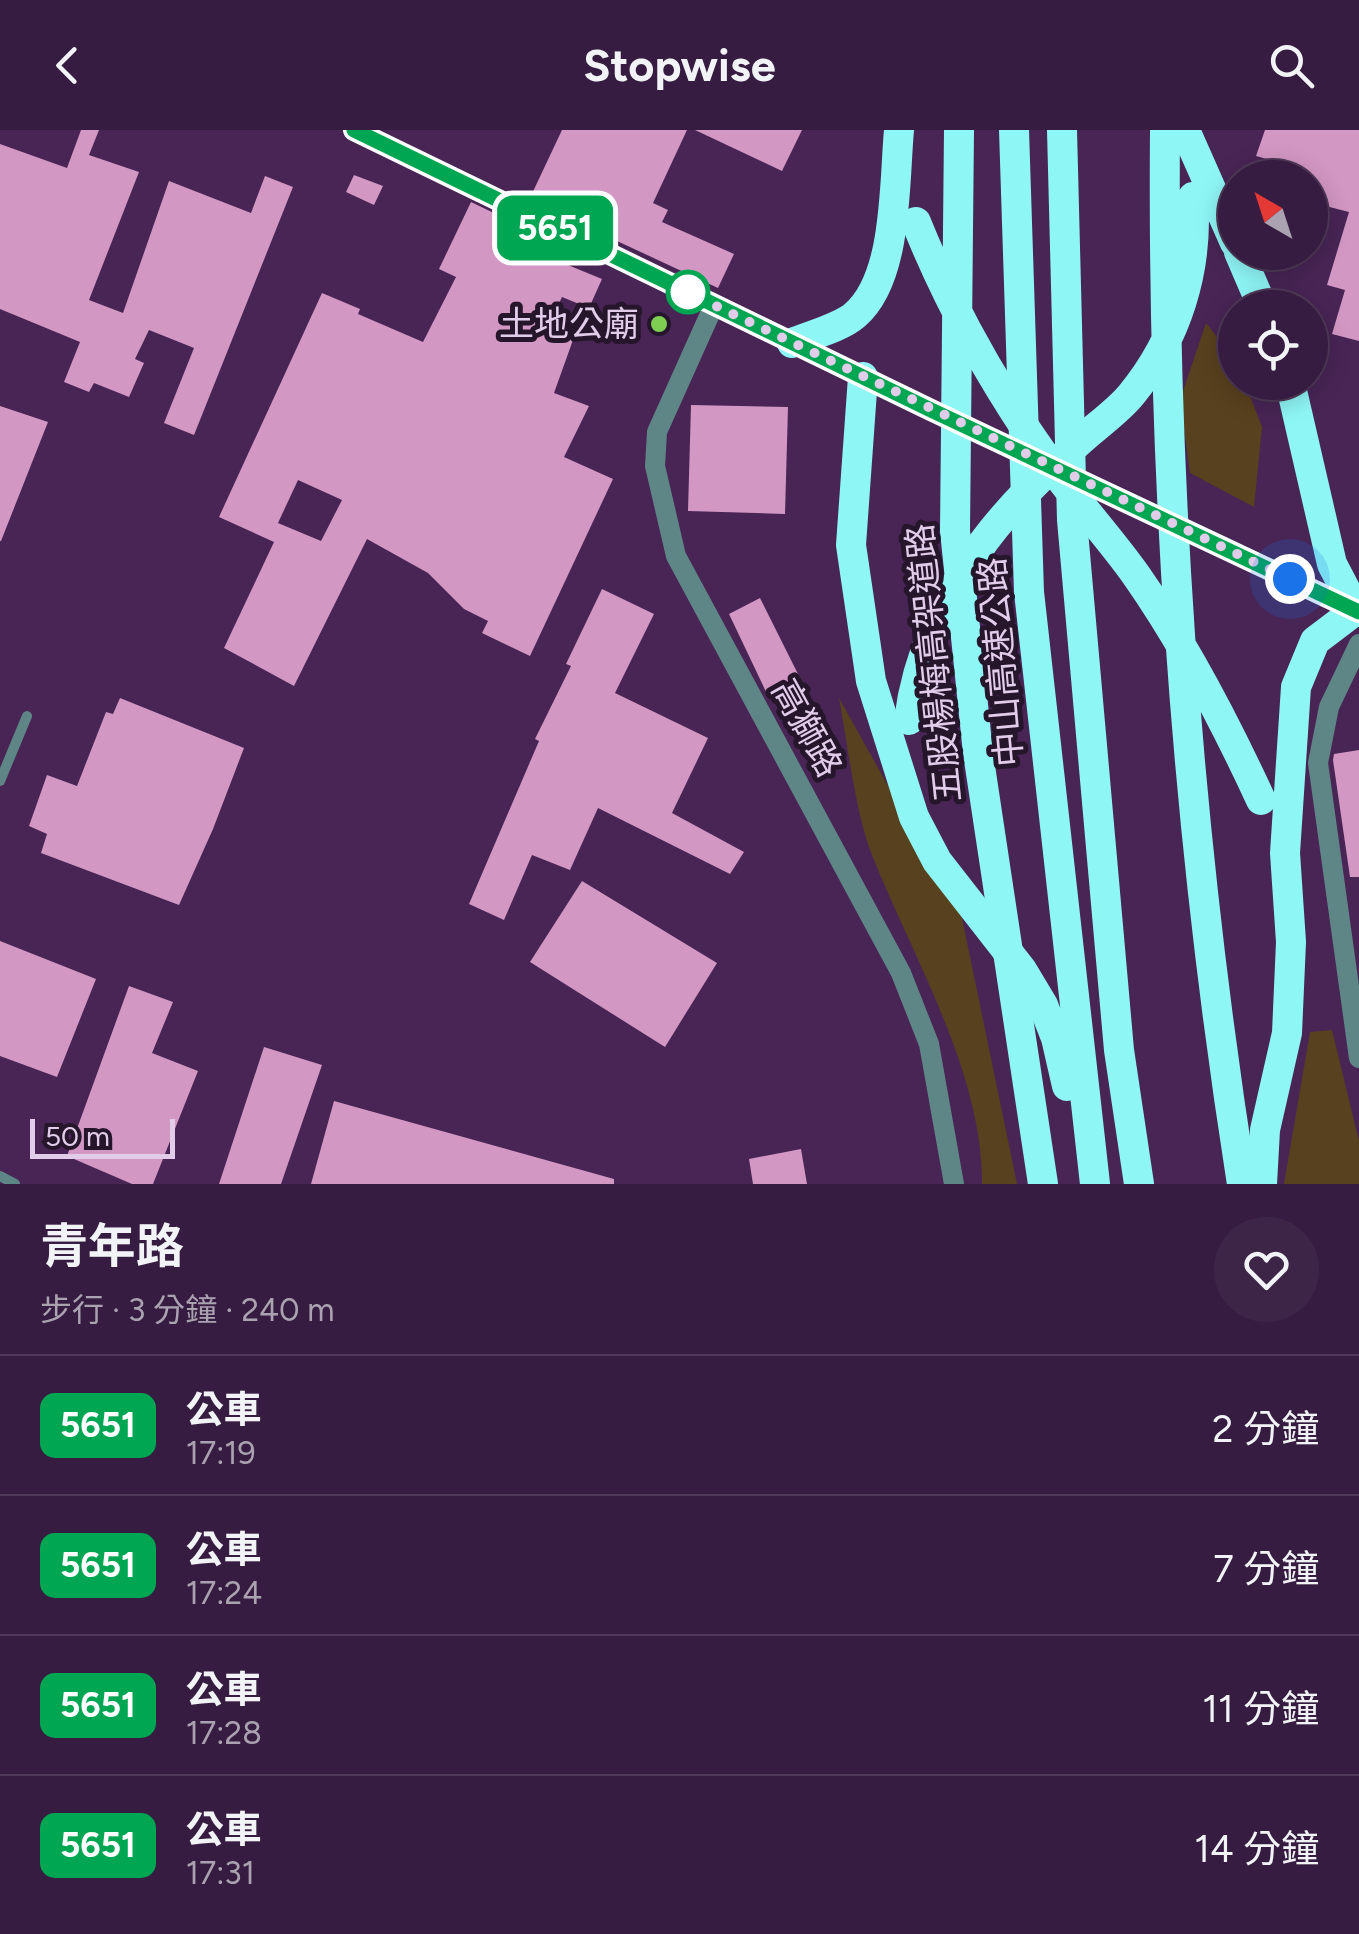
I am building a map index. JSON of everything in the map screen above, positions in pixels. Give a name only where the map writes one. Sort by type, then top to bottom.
[{"type":"highway","points":[[900,130],[916,222],[944,290],[1052,466],[1136,575],[1198,673],[1285,853]]},
{"type":"highway","points":[[792,343],[854,316],[875,290],[886,258],[900,130]]},
{"type":"highway","name":"五股楊梅高架道路","points":[[959,130],[955,531],[978,754],[1043,1184]]},
{"type":"highway","name":"中山高速公路","points":[[1014,130],[1028,592],[1091,1184]]},
{"type":"highway","points":[[1062,130],[1072,520],[1119,1050],[1139,1184]]},
{"type":"highway","points":[[901,776],[914,680],[944,608],[985,540],[1052,466],[1130,396],[1178,321],[1196,232],[1179,132]]},
{"type":"highway","points":[[1179,132],[1218,209]]},
{"type":"highway","points":[[1179,132],[1163,296],[1190,792],[1242,1184]]},
{"type":"highway","points":[[862,377],[851,544],[871,680],[914,817],[937,861],[1022,970],[1043,1005],[1056,1038],[1091,1184]]},
{"type":"highway","points":[[1262,1184],[1265,1130],[1288,1032],[1292,942],[1285,853],[1296,687],[1315,641],[1357,611],[1332,564],[1294,400]]},
{"type":"street","points":[[354,130],[862,377],[1357,611]]},
{"type":"street","name":"高獅路","points":[[714,305],[658,432],[654,466],[676,556],[900,973],[929,1044],[954,1184]]},
{"type":"street","points":[[1359,644],[1329,708],[1318,763],[1359,1058]]},
{"type":"lane","points":[[0,781],[26,716]]},
{"type":"lane","points":[[0,1176],[15,1184]]},
{"type":"shaded area","points":[[1206,323],[1218,338],[1218,400],[1252,400],[1262,427],[1254,507],[1190,473],[1180,400]]},
{"type":"shaded area","points":[[839,698],[962,918],[1017,1184],[982,1184],[971,1100],[958,1058],[866,838]]},
{"type":"shaded area","points":[[1332,1030],[1359,1141],[1359,1184],[1284,1184],[1310,1032]]},
{"type":"building","points":[[81,130],[99,130],[89,155],[139,172],[89,300],[123,313],[169,181],[251,213],[265,176],[293,187],[194,435],[164,423],[194,348],[149,330],[135,359],[144,363],[129,397],[94,383],[89,392],[64,382],[80,342],[0,309],[0,144],[67,168]]},
{"type":"building","points":[[562,130],[687,130],[653,203],[668,210],[662,222],[734,254],[718,288],[529,200]]},
{"type":"building","points":[[695,130],[802,130],[782,171]]},
{"type":"building","points":[[1265,130],[1359,130],[1359,341],[1332,334],[1345,290],[1327,285],[1349,212],[1328,207],[1328,160],[1271,160],[1256,156]]},
{"type":"building","points":[[354,175],[383,186],[374,205],[346,192]]},
{"type":"building","points":[[471,202],[552,241],[546,256],[602,279],[589,308],[562,297],[548,328],[573,340],[554,393],[589,406],[564,457],[613,479],[530,656],[482,633],[488,621],[464,609],[428,573],[367,539],[294,686],[224,648],[274,542],[219,517],[322,293],[360,309],[358,314],[423,342],[456,277],[439,269]],"holes":[[[298,480],[342,500],[321,541],[278,523]]]},
{"type":"building","points":[[691,405],[788,407],[785,514],[688,511]]},
{"type":"building","points":[[0,406],[48,422],[1,541],[0,541]]},
{"type":"building","points":[[602,589],[654,614],[615,693],[708,738],[672,813],[744,852],[730,874],[598,808],[570,870],[532,855],[504,920],[469,904],[539,741],[535,739],[571,666],[566,664]]},
{"type":"building","points":[[760,598],[801,680],[768,696],[729,614]]},
{"type":"building","points":[[120,698],[244,748],[179,905],[41,853],[47,834],[29,826],[47,775],[77,786],[106,712],[113,714]]},
{"type":"building","points":[[1359,750],[1359,877],[1350,877],[1333,760],[1334,754]]},
{"type":"building","points":[[582,881],[717,963],[665,1047],[530,962]]},
{"type":"building","points":[[0,941],[96,979],[57,1077],[0,1056]]},
{"type":"building","points":[[129,986],[173,1002],[152,1053],[198,1071],[153,1184],[132,1184],[67,1156]]},
{"type":"building","points":[[264,1047],[322,1065],[281,1184],[219,1184]]},
{"type":"building","points":[[334,1101],[614,1179],[614,1184],[311,1184]]},
{"type":"building","points":[[801,1149],[807,1184],[753,1184],[749,1159]]},
{"type":"bus line","name":"5651","points":[[354,130],[1359,612]]},
{"type":"place","name":"土地公廟","points":[[659,324]]},
{"type":"route","points":[[688,292],[678,288],[1290,579]]}]
